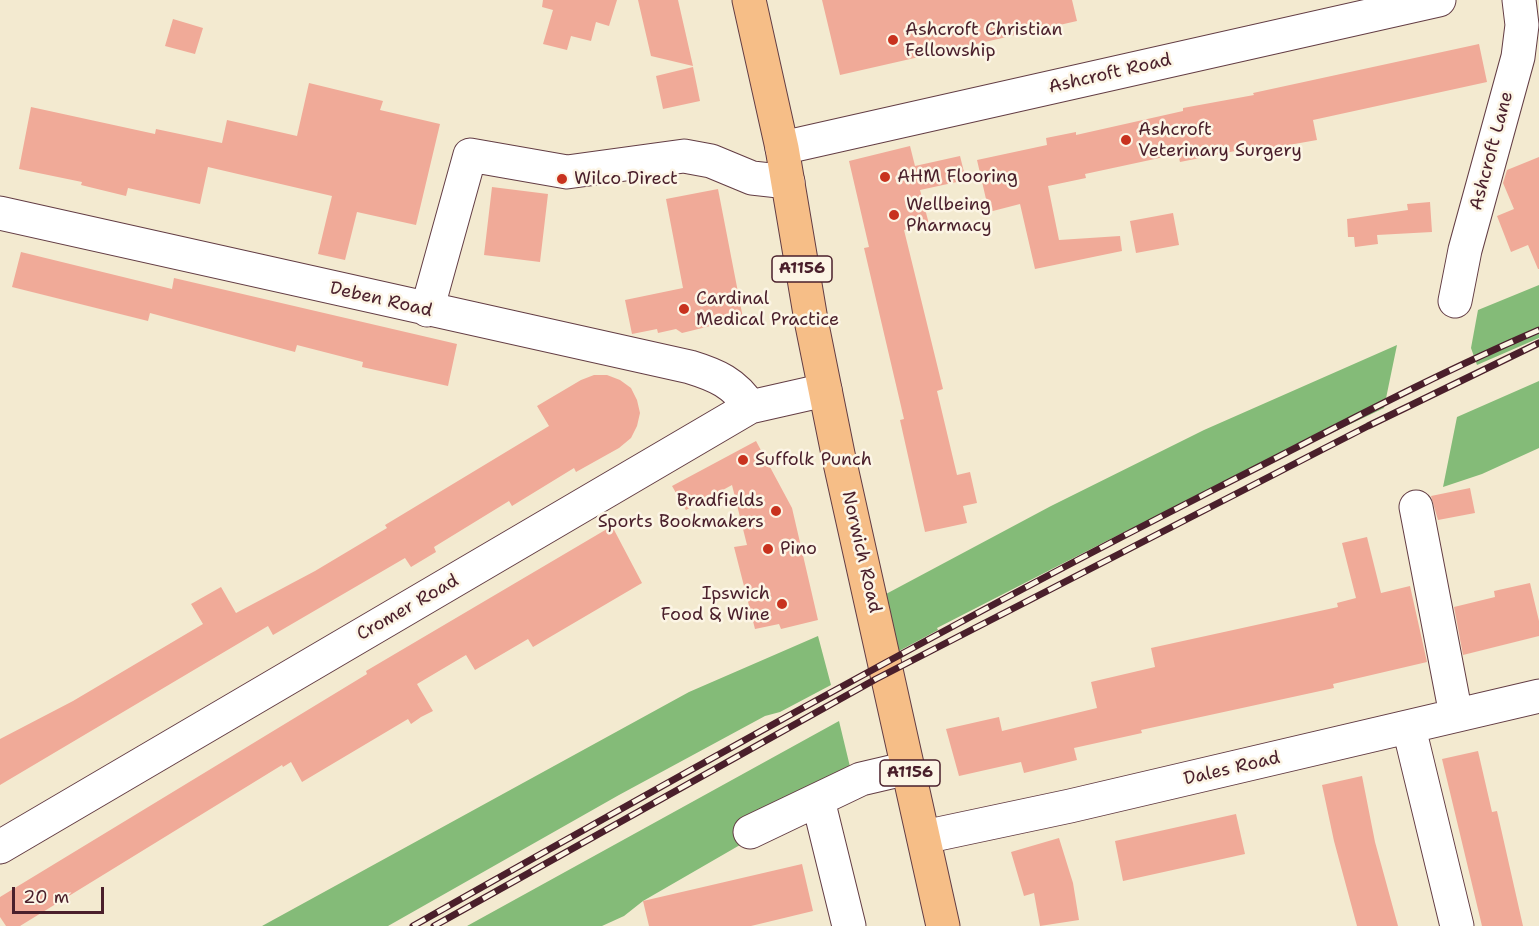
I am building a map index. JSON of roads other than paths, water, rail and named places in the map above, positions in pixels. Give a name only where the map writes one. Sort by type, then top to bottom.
[{"type":"main road","name":"Norwich Road","points":[[749,0],[782,148],[825,390],[943,926]]},
{"type":"street","name":"Ashcroft Road","points":[[782,148],[1384,6],[1438,0]]},
{"type":"street","name":"Ashcroft Lane","points":[[1455,301],[1465,250],[1518,57],[1522,25],[1519,0]]},
{"type":"street","points":[[427,310],[470,155],[567,172],[684,156],[711,161],[752,178],[788,182]]},
{"type":"street","name":"Deben Road","points":[[0,213],[690,367],[713,374],[734,386],[750,407]]},
{"type":"street","name":"Cromer Road","points":[[0,847],[750,407],[825,390]]},
{"type":"street","points":[[1416,507],[1456,715]]},
{"type":"street","name":"Dales Road","points":[[924,837],[1409,728],[1539,696]]},
{"type":"street","points":[[1409,728],[1457,926]]},
{"type":"street","points":[[750,832],[861,779],[908,768]]},
{"type":"street","points":[[818,800],[849,926]]},
{"type":"railway","points":[[413,926],[913,648],[1115,540],[1377,406],[1539,330]]},
{"type":"railway","points":[[434,926],[876,679],[1368,426],[1539,343]]},
{"type":"place","name":"Ashcroft Christian Fellowship","points":[[893,40]]},
{"type":"place","name":"Ashcroft Veterinary Surgery","points":[[1126,140]]},
{"type":"place","name":"AHM Flooring","points":[[885,177]]},
{"type":"place","name":"Wilco Direct","points":[[562,179]]},
{"type":"place","name":"Wellbeing Pharmacy","points":[[894,215]]},
{"type":"place","name":"Cardinal Medical Practice","points":[[684,309]]},
{"type":"place","name":"Suffolk Punch","points":[[743,460]]},
{"type":"place","name":"Bradfields Sports Bookmakers","points":[[776,511]]},
{"type":"place","name":"Pino","points":[[768,549]]},
{"type":"place","name":"Ipswich Food & Wine","points":[[782,604]]}]
